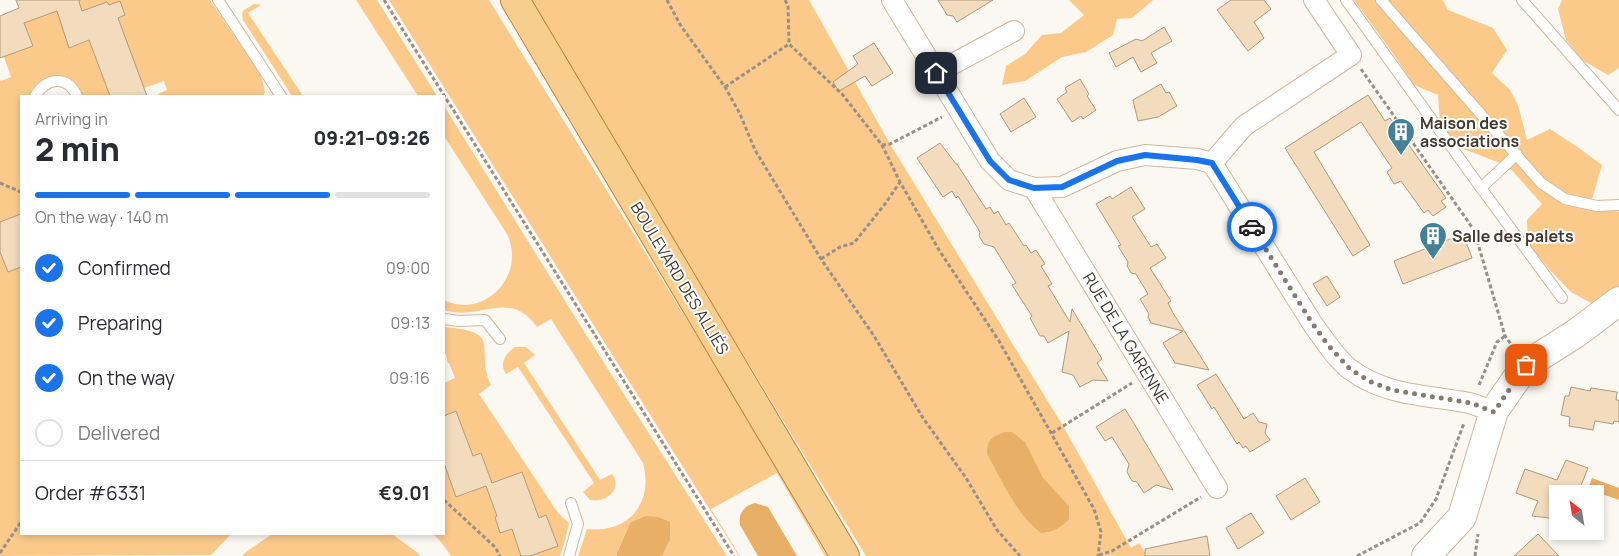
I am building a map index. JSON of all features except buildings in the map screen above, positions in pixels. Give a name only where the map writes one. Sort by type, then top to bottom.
[{"type":"main road","name":"BOULEVARD DES ALLIÉS","points":[[515,0],[845,556]]},
{"type":"street","points":[[892,0],[990,161],[1009,180],[1034,188],[1062,187],[1117,161],[1145,155],[1212,163],[1312,323],[1328,345],[1350,369],[1371,382],[1392,390],[1482,407]]},
{"type":"street","points":[[1212,163],[1244,126],[1351,55],[1314,0]]},
{"type":"street","points":[[936,73],[1014,31]]},
{"type":"street","name":"RUE DE LA GARENNE","points":[[1034,188],[1217,488]]},
{"type":"street","points":[[1426,556],[1462,517],[1482,407],[1526,365],[1574,334],[1619,301]]},
{"type":"lane","points":[[218,0],[281,95]]},
{"type":"lane","points":[[1346,0],[1562,298]]},
{"type":"lane","points":[[1381,0],[1541,183],[1565,199],[1597,206],[1619,205]]},
{"type":"lane","points":[[1522,0],[1619,110]]},
{"type":"lane","points":[[36,95],[42,87],[58,81],[68,84],[73,88],[76,95]]},
{"type":"lane","points":[[1482,188],[1516,154]]},
{"type":"lane","points":[[445,318],[460,321],[485,320],[500,339]]},
{"type":"lane","points":[[569,556],[578,524],[571,503]]},
{"type":"path","points":[[384,0],[444,95]]},
{"type":"path","points":[[667,0],[681,26],[725,87],[740,114],[755,150],[821,259],[874,336],[923,418],[966,478],[998,530],[1020,556]]},
{"type":"path","points":[[785,0],[788,6],[789,44],[842,94],[882,145],[900,182],[939,250],[999,341],[1052,433],[1094,508],[1101,532],[1099,556],[1120,547],[1217,488]]},
{"type":"path","points":[[725,87],[789,44]]},
{"type":"path","points":[[1351,55],[1474,230],[1505,336],[1497,342],[1482,407],[1436,500],[1420,523],[1357,556]]},
{"type":"path","points":[[445,97],[734,556]]},
{"type":"path","points":[[882,145],[890,144],[958,109]]},
{"type":"path","points":[[821,259],[840,247],[854,243],[900,182]]},
{"type":"path","points":[[0,183],[20,192]]},
{"type":"path","points":[[1052,433],[1148,374]]},
{"type":"path","points":[[445,501],[495,547],[500,556]]},
{"type":"path","points":[[0,553],[20,523]]},
{"type":"path","points":[[1475,556],[1480,527]]},
{"type":"shaded area","points":[[78,0],[210,0],[261,75],[265,92],[264,95],[158,95],[167,90],[164,81],[141,89],[118,18],[125,15],[120,2],[109,5],[107,2],[82,11]]},
{"type":"shaded area","points":[[356,0],[377,0],[436,95],[417,95]]},
{"type":"shaded area","points":[[389,0],[489,0],[731,391],[827,556],[825,556],[777,473],[711,509],[739,556]]},
{"type":"shaded area","points":[[526,0],[809,0],[890,144],[1063,426],[1131,548],[1139,543],[1147,556],[866,556]]},
{"type":"shaded area","points":[[1069,0],[1153,0],[1132,18],[1117,19],[1113,35],[1086,52],[1062,57],[1025,81],[1002,85],[1006,66],[1025,54],[1042,35],[1061,33],[1084,15]]},
{"type":"shaded area","points":[[1354,0],[1443,0],[1448,10],[1493,28],[1507,50],[1492,73],[1510,90],[1518,105],[1527,140],[1550,129],[1602,165],[1590,206],[1619,212],[1619,319],[1571,292],[1548,268],[1528,243],[1527,220],[1542,204],[1508,166],[1458,147],[1440,124],[1438,95],[1414,85]]},
{"type":"shaded area","points":[[1562,0],[1619,0],[1619,68],[1608,75],[1582,60],[1566,40],[1558,9]]},
{"type":"shaded area","points":[[254,4],[261,5],[248,13],[302,95],[291,95],[243,20],[242,13]]},
{"type":"shaded area","points":[[65,8],[70,48],[93,39],[93,50],[110,95],[82,95],[72,81],[56,76],[40,81],[30,95],[20,95],[20,214],[0,222],[0,79],[1,81],[11,77],[3,54],[13,53],[33,46],[28,31],[25,32],[24,23]]},
{"type":"shaded area","points":[[445,108],[727,556],[662,556],[670,540],[630,523],[617,556],[578,556],[587,529],[602,529],[626,521],[641,503],[645,491],[643,463],[551,319],[537,327],[526,316],[516,310],[493,308],[457,313],[445,310],[445,300],[459,305],[474,304],[487,299],[498,290],[506,278],[511,264],[512,249],[507,234],[445,138]]},
{"type":"shaded area","points":[[0,252],[8,272],[20,267],[20,535],[230,535],[211,555],[0,556]]},
{"type":"shaded area","points":[[445,327],[463,329],[475,333],[481,338],[484,344],[485,361],[491,385],[479,394],[558,513],[569,523],[560,556],[530,556],[546,515],[539,518],[522,473],[492,483],[481,453],[473,456],[455,411],[445,416],[445,383],[455,378],[445,352]]},
{"type":"shaded area","points":[[515,347],[526,347],[535,355],[524,363],[600,480],[612,474],[615,480],[614,490],[607,497],[590,500],[583,492],[594,483],[518,367],[506,374],[503,366],[504,359]]},
{"type":"shaded area","points":[[1005,432],[1012,432],[1025,442],[1043,478],[1069,506],[1069,519],[1063,525],[1049,532],[1041,533],[1024,517],[1017,507],[987,454],[991,439]]},
{"type":"shaded area","points":[[448,466],[449,477],[457,497],[472,492],[471,490],[477,490],[486,486],[497,516],[495,518],[500,533],[514,528],[515,539],[521,556],[451,556],[434,535],[445,535],[445,468]]},
{"type":"shaded area","points":[[1592,478],[1619,488],[1619,500],[1604,495],[1604,485],[1589,485]]},
{"type":"shaded area","points":[[755,503],[768,507],[797,556],[758,556],[740,525],[740,517],[743,511]]},
{"type":"shaded area","points":[[646,516],[658,517],[670,522],[670,540],[662,556],[617,556],[630,523]]},
{"type":"shaded area","points":[[271,535],[393,535],[420,556],[242,556]]},
{"type":"way so far","points":[[1252,227],[1312,323],[1328,345],[1350,369],[1371,382],[1392,390],[1471,403],[1494,412],[1526,365]]},
{"type":"place","name":"Maison des associations","points":[[1401,156]]},
{"type":"place","name":"Salle des palets","points":[[1433,260]]},
{"type":"route","points":[[936,73],[990,161],[1009,180],[1034,188],[1062,187],[1117,161],[1145,155],[1197,160],[1212,163],[1252,227]]}]
